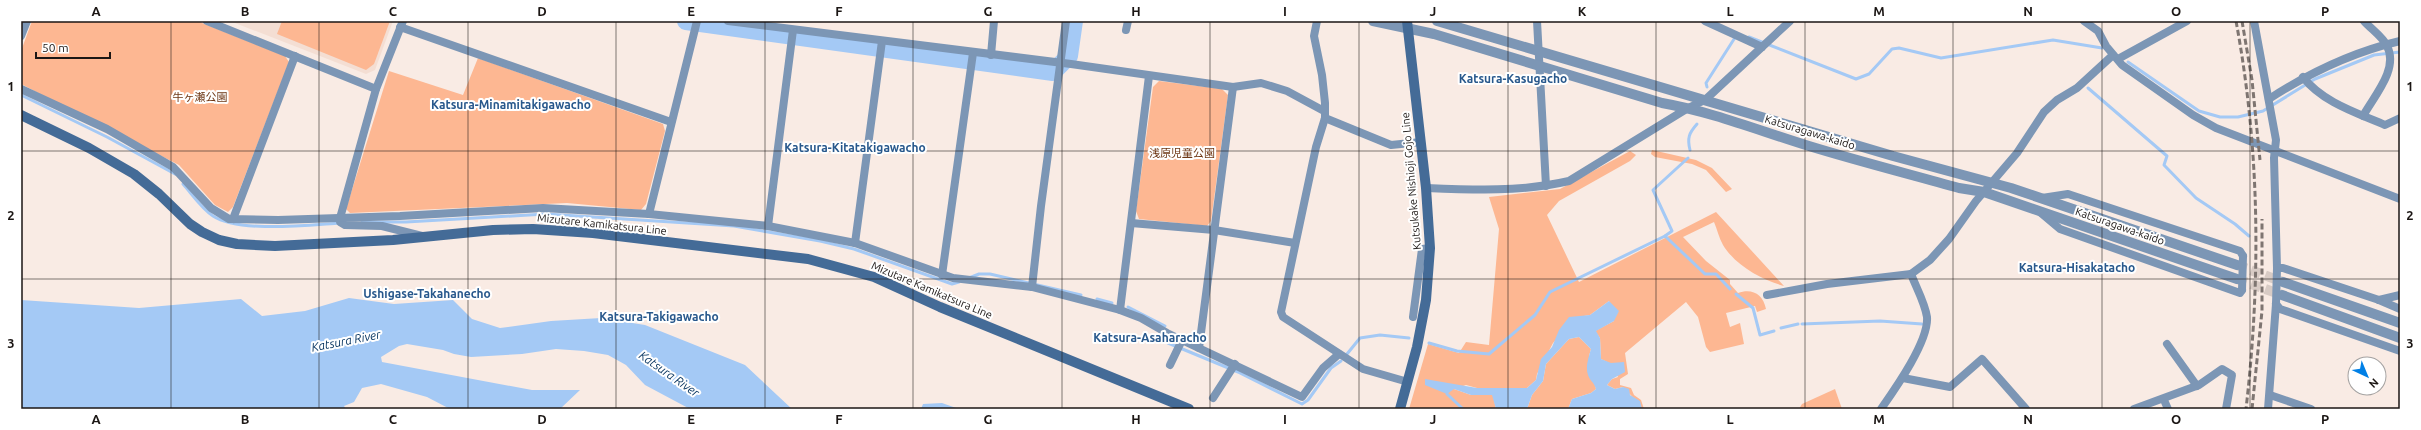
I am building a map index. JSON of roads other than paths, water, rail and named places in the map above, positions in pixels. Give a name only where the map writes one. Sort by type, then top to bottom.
[{"type":"main road","name":"Kutsukake Nishioji Gojo Line","points":[[1400,409],[1408,382],[1426,300],[1430,248],[1426,188],[1408,25]]},
{"type":"main road","name":"Mizutare Kamikatsura Line","points":[[21,115],[90,148],[134,174],[159,194],[190,224],[219,240],[237,244],[275,246],[428,238],[492,230],[533,229],[600,234],[738,253],[808,259],[874,277],[940,307],[1189,409]]},
{"type":"street","points":[[21,36],[27,21]]},
{"type":"street","points":[[207,21],[376,89]]},
{"type":"street","points":[[728,21],[973,54],[1071,64],[1233,87],[1261,82],[1287,91],[1324,115],[1391,145],[1421,142]]},
{"type":"street","points":[[991,55],[994,21]]},
{"type":"street","points":[[1033,284],[1066,21]]},
{"type":"street","points":[[1317,21],[1314,36],[1326,103],[1281,312],[1283,317],[1363,369],[1408,382]]},
{"type":"street","name":"Katsuragawa-kaido","points":[[1373,21],[1408,25],[1540,67],[1662,103],[1688,108],[1740,122],[1808,146],[1959,188],[1984,192],[2039,212],[2114,235],[2237,279]]},
{"type":"street","name":"Katsuragawa-kaido","points":[[1437,21],[1893,156],[1992,182],[2237,265]]},
{"type":"street","points":[[1537,21],[1546,186]]},
{"type":"street","points":[[1706,21],[1762,47]]},
{"type":"street","points":[[1426,188],[1498,191],[1546,186],[1569,181],[1688,108],[1705,100],[1790,21]]},
{"type":"street","points":[[2084,21],[2098,31],[2122,65],[2193,115],[2252,144],[2275,150],[2400,199]]},
{"type":"street","points":[[1767,295],[1827,284],[1911,274],[1930,260],[1949,239],[1992,182],[2017,154],[2051,106],[2077,88],[2115,57],[2187,21]]},
{"type":"street","points":[[2254,21],[2276,140],[2277,268],[2280,309],[2400,351]]},
{"type":"street","points":[[2363,116],[2390,68],[2389,50],[2364,21]]},
{"type":"street","points":[[342,222],[376,89],[401,24],[671,122]]},
{"type":"street","points":[[649,214],[696,25]]},
{"type":"street","points":[[768,226],[793,30]]},
{"type":"street","points":[[2270,104],[2341,60],[2389,50],[2400,41]]},
{"type":"street","points":[[855,243],[882,42]]},
{"type":"street","points":[[942,275],[973,54]]},
{"type":"street","points":[[233,219],[295,56]]},
{"type":"street","points":[[1120,310],[1149,76]]},
{"type":"street","points":[[2306,81],[2316,92],[2363,116],[2385,125],[2400,118]]},
{"type":"street","points":[[1200,348],[1233,87]]},
{"type":"street","points":[[21,88],[107,129],[173,167],[210,208],[233,219],[342,222],[382,226],[428,238]]},
{"type":"street","points":[[2039,212],[2060,228],[2240,293],[2242,290],[2243,256],[2240,251],[2068,194],[2042,198]]},
{"type":"street","points":[[342,222],[543,208],[649,214],[768,226],[855,243],[954,278],[1033,284],[1120,310],[1141,318],[1182,340],[1302,397],[1323,368],[1339,354]]},
{"type":"street","points":[[1131,223],[1214,230],[1295,243]]},
{"type":"street","points":[[1413,317],[1422,249],[1430,248]]},
{"type":"street","points":[[2277,268],[2283,268],[2379,300],[2400,309]]},
{"type":"street","points":[[1881,409],[1903,378],[1927,327],[1927,316],[1911,274]]},
{"type":"street","points":[[2283,282],[2400,323]]},
{"type":"street","points":[[2379,300],[2400,295]]},
{"type":"street","points":[[2279,299],[2400,338]]},
{"type":"street","points":[[2268,409],[2279,299]]},
{"type":"street","points":[[1170,364],[1182,340]]},
{"type":"street","points":[[2167,344],[2197,386]]},
{"type":"street","points":[[1903,378],[1943,387],[1950,387],[1982,359],[2026,409]]},
{"type":"street","points":[[1213,398],[1235,364]]},
{"type":"street","points":[[2134,409],[2164,400],[2197,386],[2222,369],[2232,375],[2226,409]]},
{"type":"street","points":[[2270,395],[2311,409]]},
{"type":"street","points":[[2164,400],[2168,409]]},
{"type":"water","name":"Katsura River","points":[[349,298],[394,304],[453,300],[472,319],[500,328],[551,321],[601,318],[645,325],[745,365],[792,409],[690,409],[645,385],[626,365],[608,355],[584,351],[556,349],[522,354],[471,357],[454,354],[443,350],[407,344],[399,346],[381,357],[382,362],[532,390],[580,390],[560,409],[450,409],[427,397],[381,384],[362,388],[354,402],[344,406],[346,409],[21,409],[21,300],[139,308],[241,299],[262,316],[305,311]]},
{"type":"water","points":[[1609,301],[1619,311],[1614,321],[1596,331],[1600,338],[1601,359],[1611,363],[1624,362],[1625,372],[1612,379],[1607,385],[1615,389],[1623,387],[1629,389],[1630,395],[1640,401],[1642,409],[1568,409],[1572,399],[1591,393],[1596,389],[1587,372],[1591,349],[1579,337],[1569,339],[1546,364],[1543,381],[1532,395],[1527,409],[1496,409],[1492,395],[1471,395],[1454,389],[1447,394],[1425,385],[1425,379],[1477,388],[1527,388],[1536,380],[1541,359],[1552,347],[1559,330],[1569,317],[1590,315]]},
{"type":"water","points":[[942,403],[959,409],[921,409],[923,404]]},
{"type":"waterway","points":[[686,21],[1053,72],[1069,56],[1074,21]]},
{"type":"waterway","points":[[1707,87],[1706,83],[1736,36]]},
{"type":"waterway","points":[[1749,37],[1856,79],[1869,74],[1892,49],[1899,48],[1941,58],[2053,40],[2102,48]]},
{"type":"waterway","points":[[2128,62],[2199,111],[2220,117],[2238,117],[2263,111],[2315,79],[2374,55],[2400,52]]},
{"type":"waterway","points":[[2088,88],[2167,156],[2164,165],[2196,198],[2235,224],[2249,236]]},
{"type":"waterway","points":[[21,95],[107,137],[175,174]]},
{"type":"waterway","points":[[1690,150],[1689,136],[1697,124]]},
{"type":"waterway","points":[[1665,236],[1672,231],[1653,190],[1688,158]]},
{"type":"waterway","points":[[183,184],[201,205],[213,216],[239,225],[274,227],[340,223]]},
{"type":"waterway","points":[[362,222],[406,222],[546,214],[734,226],[820,241],[854,249],[952,284],[959,282]]},
{"type":"waterway","points":[[1429,343],[1457,351],[1489,354],[1535,315],[1550,292],[1665,236],[1705,274],[1716,274],[1730,289]]},
{"type":"waterway","points":[[969,278],[979,274],[990,274],[1081,295]]},
{"type":"waterway","points":[[1736,294],[1753,308],[1760,335],[1774,331]]},
{"type":"waterway","points":[[1097,299],[1112,303]]},
{"type":"waterway","points":[[1128,307],[1165,326]]},
{"type":"waterway","points":[[1802,324],[1880,321],[1922,324]]},
{"type":"waterway","points":[[1781,328],[1798,324]]},
{"type":"waterway","points":[[1347,354],[1360,338],[1380,335],[1409,338]]},
{"type":"waterway","points":[[1168,343],[1238,372],[1302,404],[1308,400],[1331,368],[1341,361]]},
{"type":"waterway","points":[[1447,394],[1463,409]]},
{"type":"tunnel","points":[[2237,265],[2283,282]]},
{"type":"tunnel","points":[[2237,279],[2282,295]]},
{"type":"railway","points":[[2236,21],[2250,118],[2256,215],[2254,312],[2246,409]]},
{"type":"railway","points":[[2242,21],[2252,80],[2260,160]]},
{"type":"railway","points":[[2252,409],[2262,311],[2262,219]]},
{"type":"district","name":"Katsura-Kasugacho","points":[[1513,79]]},
{"type":"district","name":"Katsura-Minamitakigawacho","points":[[511,105]]},
{"type":"district","name":"Katsura-Kitatakigawacho","points":[[855,148]]},
{"type":"district","name":"Katsura-Hisakatacho","points":[[2077,268]]},
{"type":"district","name":"Ushigase-Takahanecho","points":[[427,294]]},
{"type":"district","name":"Katsura-Takigawacho","points":[[659,317]]},
{"type":"district","name":"Katsura-Asaharacho","points":[[1150,338]]},
{"type":"park label","name":"牛ヶ瀬公園","points":[[200,97]]},
{"type":"park label","name":"浅原児童公園","points":[[1182,153]]}]
